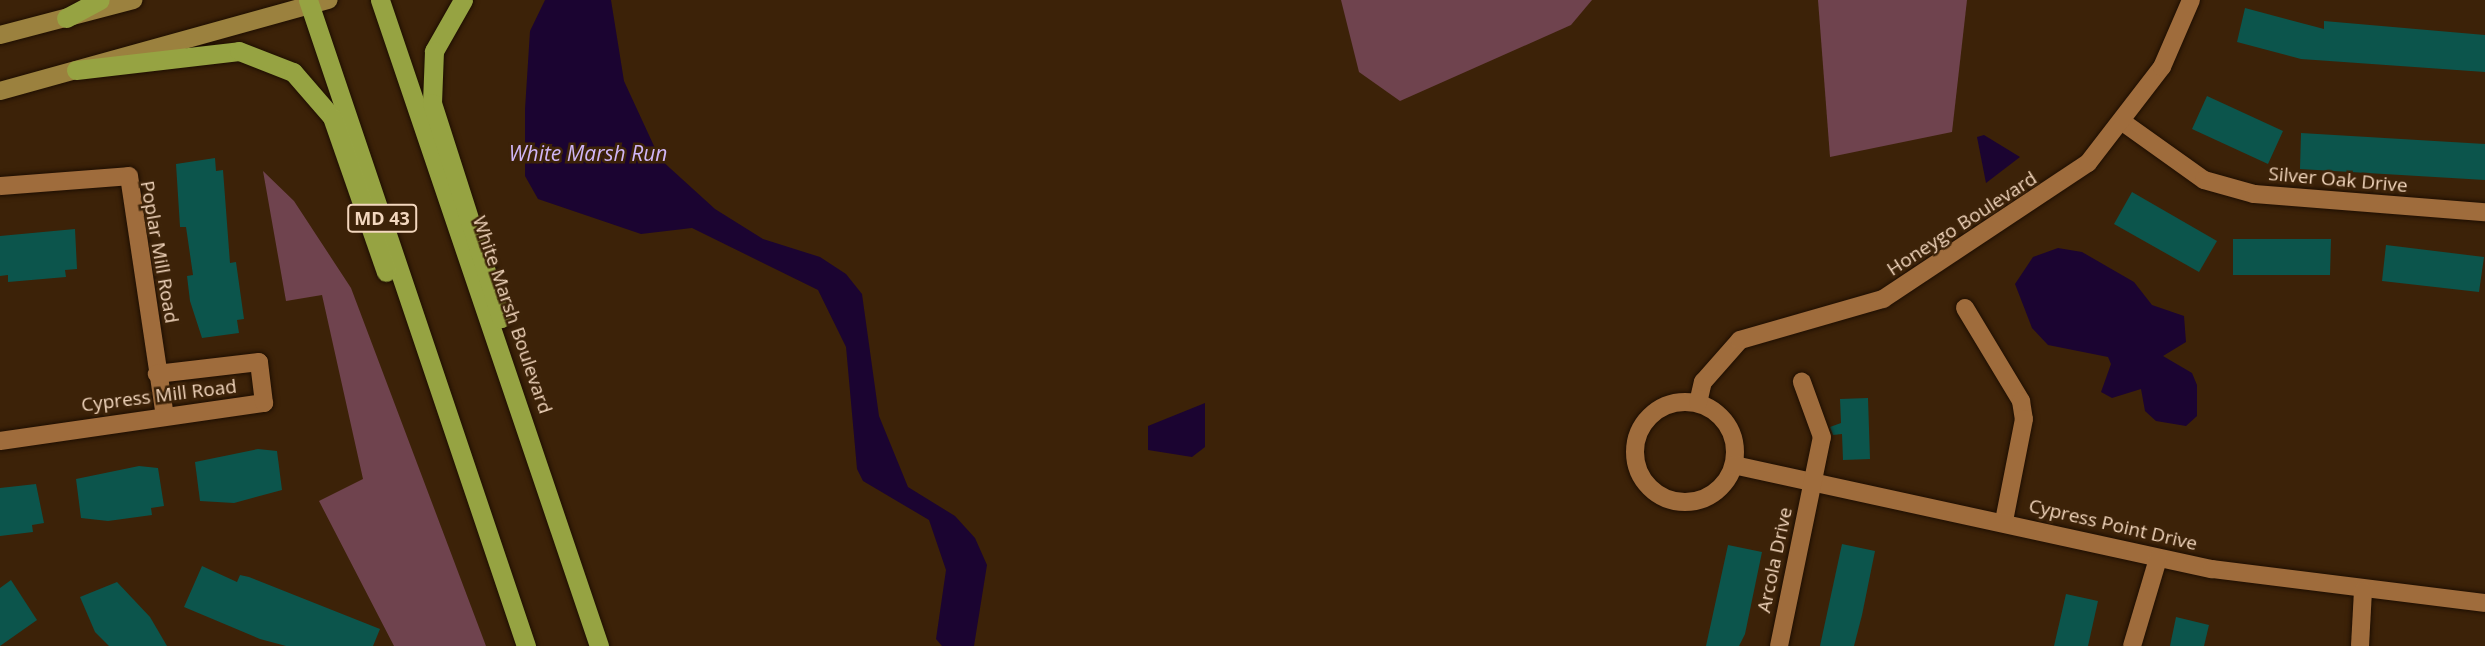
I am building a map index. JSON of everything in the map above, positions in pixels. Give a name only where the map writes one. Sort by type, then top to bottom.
[{"type":"highway","points":[[66,18],[100,0]]},
{"type":"highway","name":"White Marsh Boulevard","points":[[380,0],[599,646]]},
{"type":"highway","points":[[463,0],[433,51],[432,103],[565,544]]},
{"type":"highway","name":"MD 43","points":[[316,2],[453,431],[526,646]]},
{"type":"highway","points":[[76,70],[239,51],[278,64],[313,89],[332,117],[389,280],[453,431]]},
{"type":"main road","points":[[0,35],[133,0]]},
{"type":"main road","points":[[0,91],[316,2]]},
{"type":"street","name":"Honeygo Boulevard","points":[[1698,403],[1703,382],[1740,341],[1882,299],[1927,275],[2044,197],[2124,123],[2162,67],[2191,0]]},
{"type":"street","name":"Silver Oak Drive","points":[[2124,123],[2204,180],[2254,194],[2485,212]]},
{"type":"street","name":"Poplar Mill Road","points":[[0,186],[129,176],[165,416]]},
{"type":"street","points":[[1965,309],[2021,401],[2024,419],[2004,521]]},
{"type":"street","name":"Cypress Mill Road","points":[[0,441],[264,403],[259,362],[157,374]]},
{"type":"street","name":"Arcola Drive","points":[[1779,646],[1822,437],[1802,382]]},
{"type":"street","points":[[1698,403],[1725,420],[1734,465],[1720,487],[1699,500],[1667,499],[1642,477],[1635,444],[1645,422],[1664,405],[1698,403]]},
{"type":"street","name":"Cypress Point Drive","points":[[1734,465],[2004,521],[2158,559],[2363,590],[2485,603]]},
{"type":"street","points":[[2132,646],[2158,559]]},
{"type":"street","points":[[2360,646],[2363,590]]},
{"type":"shaded area","points":[[1341,0],[1592,0],[1571,25],[1400,101],[1359,72]]},
{"type":"shaded area","points":[[1818,0],[1967,0],[1952,132],[1830,157]]},
{"type":"shaded area","points":[[263,171],[294,201],[351,288],[486,646],[394,646],[319,501],[363,479],[322,295],[286,301]]},
{"type":"water","name":"White Marsh Run","points":[[545,0],[611,0],[624,81],[660,159],[715,209],[763,239],[820,257],[846,274],[862,294],[879,416],[908,487],[955,516],[975,538],[987,565],[974,646],[942,646],[936,639],[946,570],[929,520],[863,481],[857,469],[846,347],[818,290],[692,228],[641,234],[538,199],[525,176],[525,109],[530,31]]},
{"type":"water","points":[[1984,135],[2020,157],[1986,183],[1977,137]]},
{"type":"water","points":[[2058,248],[2082,252],[2134,282],[2152,305],[2184,316],[2186,342],[2163,356],[2192,373],[2197,385],[2197,416],[2186,426],[2156,421],[2145,411],[2141,389],[2112,398],[2101,392],[2111,364],[2108,357],[2048,345],[2032,328],[2015,284],[2033,257]]},
{"type":"water","points":[[1205,403],[1205,447],[1192,457],[1148,450],[1148,426]]},
{"type":"building","points":[[2245,8],[2324,29],[2324,21],[2485,35],[2485,72],[2301,59],[2237,42]]},
{"type":"building","points":[[2207,96],[2283,131],[2268,164],[2192,129]]},
{"type":"building","points":[[2301,133],[2485,144],[2485,180],[2300,169]]},
{"type":"building","points":[[215,158],[216,171],[223,170],[230,263],[236,262],[244,319],[237,320],[239,333],[202,338],[190,301],[187,276],[193,275],[186,227],[180,227],[176,164]]},
{"type":"building","points":[[2132,192],[2217,241],[2199,272],[2114,224]]},
{"type":"building","points":[[75,229],[77,269],[65,270],[66,277],[8,282],[8,275],[0,276],[0,236]]},
{"type":"building","points":[[2233,239],[2331,239],[2330,275],[2233,275]]},
{"type":"building","points":[[2386,245],[2484,257],[2479,292],[2382,281]]},
{"type":"building","points":[[1868,398],[1870,459],[1843,460],[1842,434],[1833,435],[1830,427],[1841,423],[1840,399]]},
{"type":"building","points":[[258,449],[277,451],[282,490],[234,503],[200,501],[195,462]]},
{"type":"building","points":[[139,466],[158,468],[164,506],[151,508],[152,515],[108,521],[81,518],[76,479]]},
{"type":"building","points":[[36,484],[44,523],[32,525],[33,532],[0,536],[0,488]]},
{"type":"building","points":[[1842,544],[1875,551],[1862,615],[1854,646],[1820,646]]},
{"type":"building","points":[[1728,545],[1762,552],[1745,634],[1739,646],[1706,646]]},
{"type":"building","points":[[202,566],[237,582],[240,575],[249,577],[380,629],[373,646],[286,646],[260,639],[184,607]]},
{"type":"building","points":[[11,580],[37,620],[0,646],[0,588]]},
{"type":"building","points":[[117,582],[150,617],[167,646],[109,646],[95,632],[80,597]]},
{"type":"building","points":[[2066,594],[2098,601],[2088,646],[2054,646]]},
{"type":"building","points":[[2176,617],[2209,625],[2204,646],[2170,646]]}]
